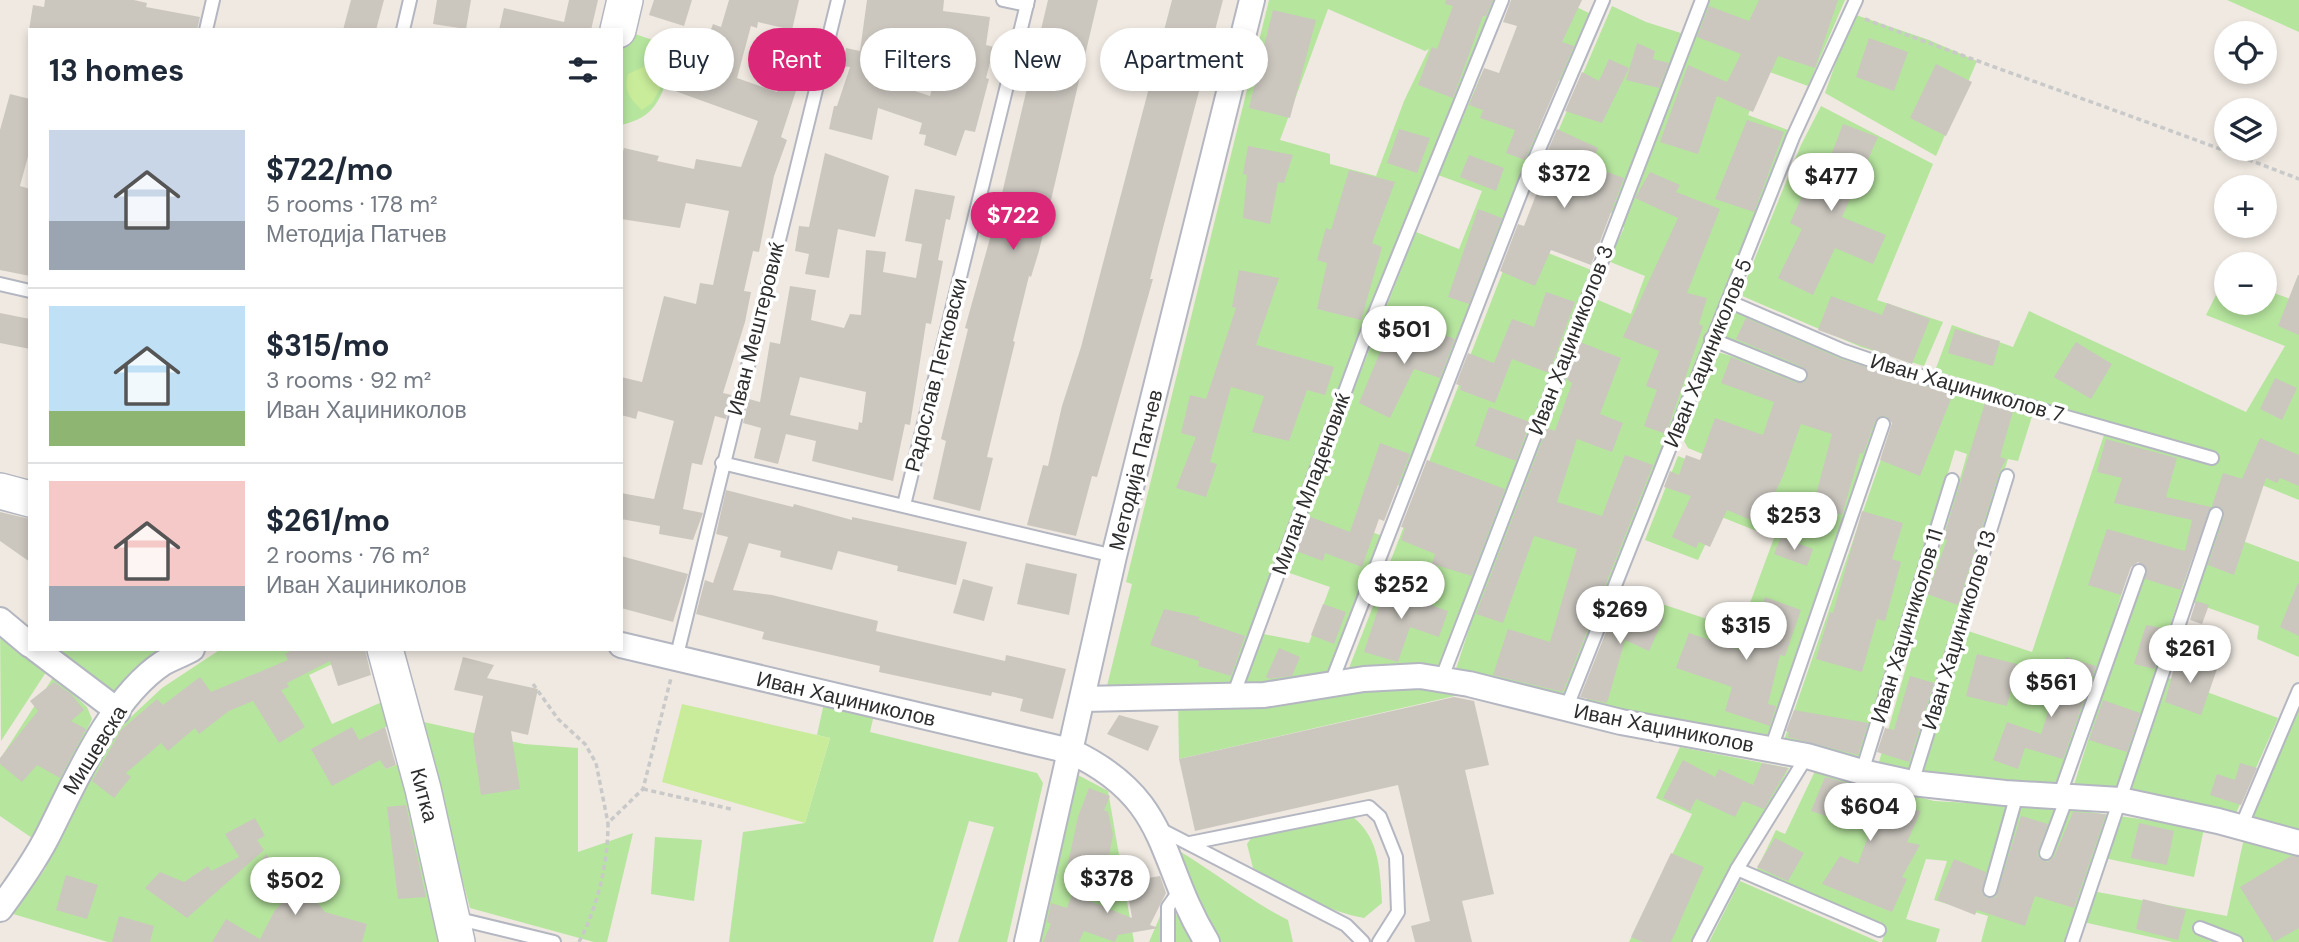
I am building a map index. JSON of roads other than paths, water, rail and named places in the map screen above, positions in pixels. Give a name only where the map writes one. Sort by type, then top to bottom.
[{"type":"main road","points":[[618,28],[625,0]]},
{"type":"main road","points":[[0,491],[28,498]]},
{"type":"main road","name":"Китка","points":[[393,658],[456,930]]},
{"type":"street","name":"Методија Патчев","points":[[1027,942],[1114,556],[1252,0]]},
{"type":"street","points":[[0,621],[28,643]]},
{"type":"street","name":"Иван Хаџиниколов","points":[[623,646],[1070,751],[1117,779],[1158,828],[1207,942]]},
{"type":"street","points":[[39,651],[118,711]]},
{"type":"street","name":"Мишевска","points":[[0,909],[47,838],[75,775],[118,711],[138,685],[163,664],[188,651]]},
{"type":"street","name":"Иван Хаџиниколов","points":[[1083,699],[1233,696],[1398,676],[1441,680],[1469,684],[1620,722],[1772,748],[1912,783],[2017,794],[2120,800],[2241,827],[2299,844]]},
{"type":"lane","points":[[206,28],[213,0]]},
{"type":"lane","points":[[403,28],[410,0]]},
{"type":"lane","name":"Иван Мештеровиќ","points":[[676,659],[722,463],[838,0]]},
{"type":"lane","points":[[1003,0],[1028,3]]},
{"type":"lane","name":"Милан Младеновиќ","points":[[1233,696],[1364,340],[1502,0]]},
{"type":"lane","points":[[1329,686],[1520,195],[1603,0]]},
{"type":"lane","name":"Иван Хаџиниколов 3","points":[[1441,680],[1702,0]]},
{"type":"lane","name":"Иван Хаџиниколов 5","points":[[1566,709],[1793,137],[1856,0]]},
{"type":"lane","name":"Радослав Петковски","points":[[904,505],[1028,3]]},
{"type":"lane","points":[[0,284],[28,291]]},
{"type":"lane","name":"Иван Хаџиниколов 7","points":[[1728,301],[1844,351],[1900,370],[2212,458]]},
{"type":"lane","points":[[1711,339],[1800,375]]},
{"type":"lane","points":[[1772,748],[1882,424]]},
{"type":"lane","points":[[722,463],[1114,556]]},
{"type":"lane","name":"Иван Хаџиниколов 13","points":[[1912,783],[2007,476]]},
{"type":"lane","name":"Иван Хаџиниколов 11","points":[[1862,772],[1952,480]]},
{"type":"lane","points":[[2072,942],[2216,514]]},
{"type":"lane","points":[[2046,853],[2139,571]]},
{"type":"lane","points":[[2241,827],[2299,690]]},
{"type":"lane","points":[[1699,942],[1737,869],[1807,756]]},
{"type":"lane","points":[[1990,890],[2017,794]]},
{"type":"lane","points":[[1190,843],[1369,807],[1380,817],[1396,857],[1398,912],[1379,942]]},
{"type":"lane","points":[[1158,828],[1346,925],[1363,942]]},
{"type":"lane","points":[[1737,869],[1879,930]]},
{"type":"lane","points":[[1168,942],[1168,907],[1182,887]]},
{"type":"lane","points":[[2200,928],[2236,942]]},
{"type":"lane","points":[[456,930],[554,942]]}]
